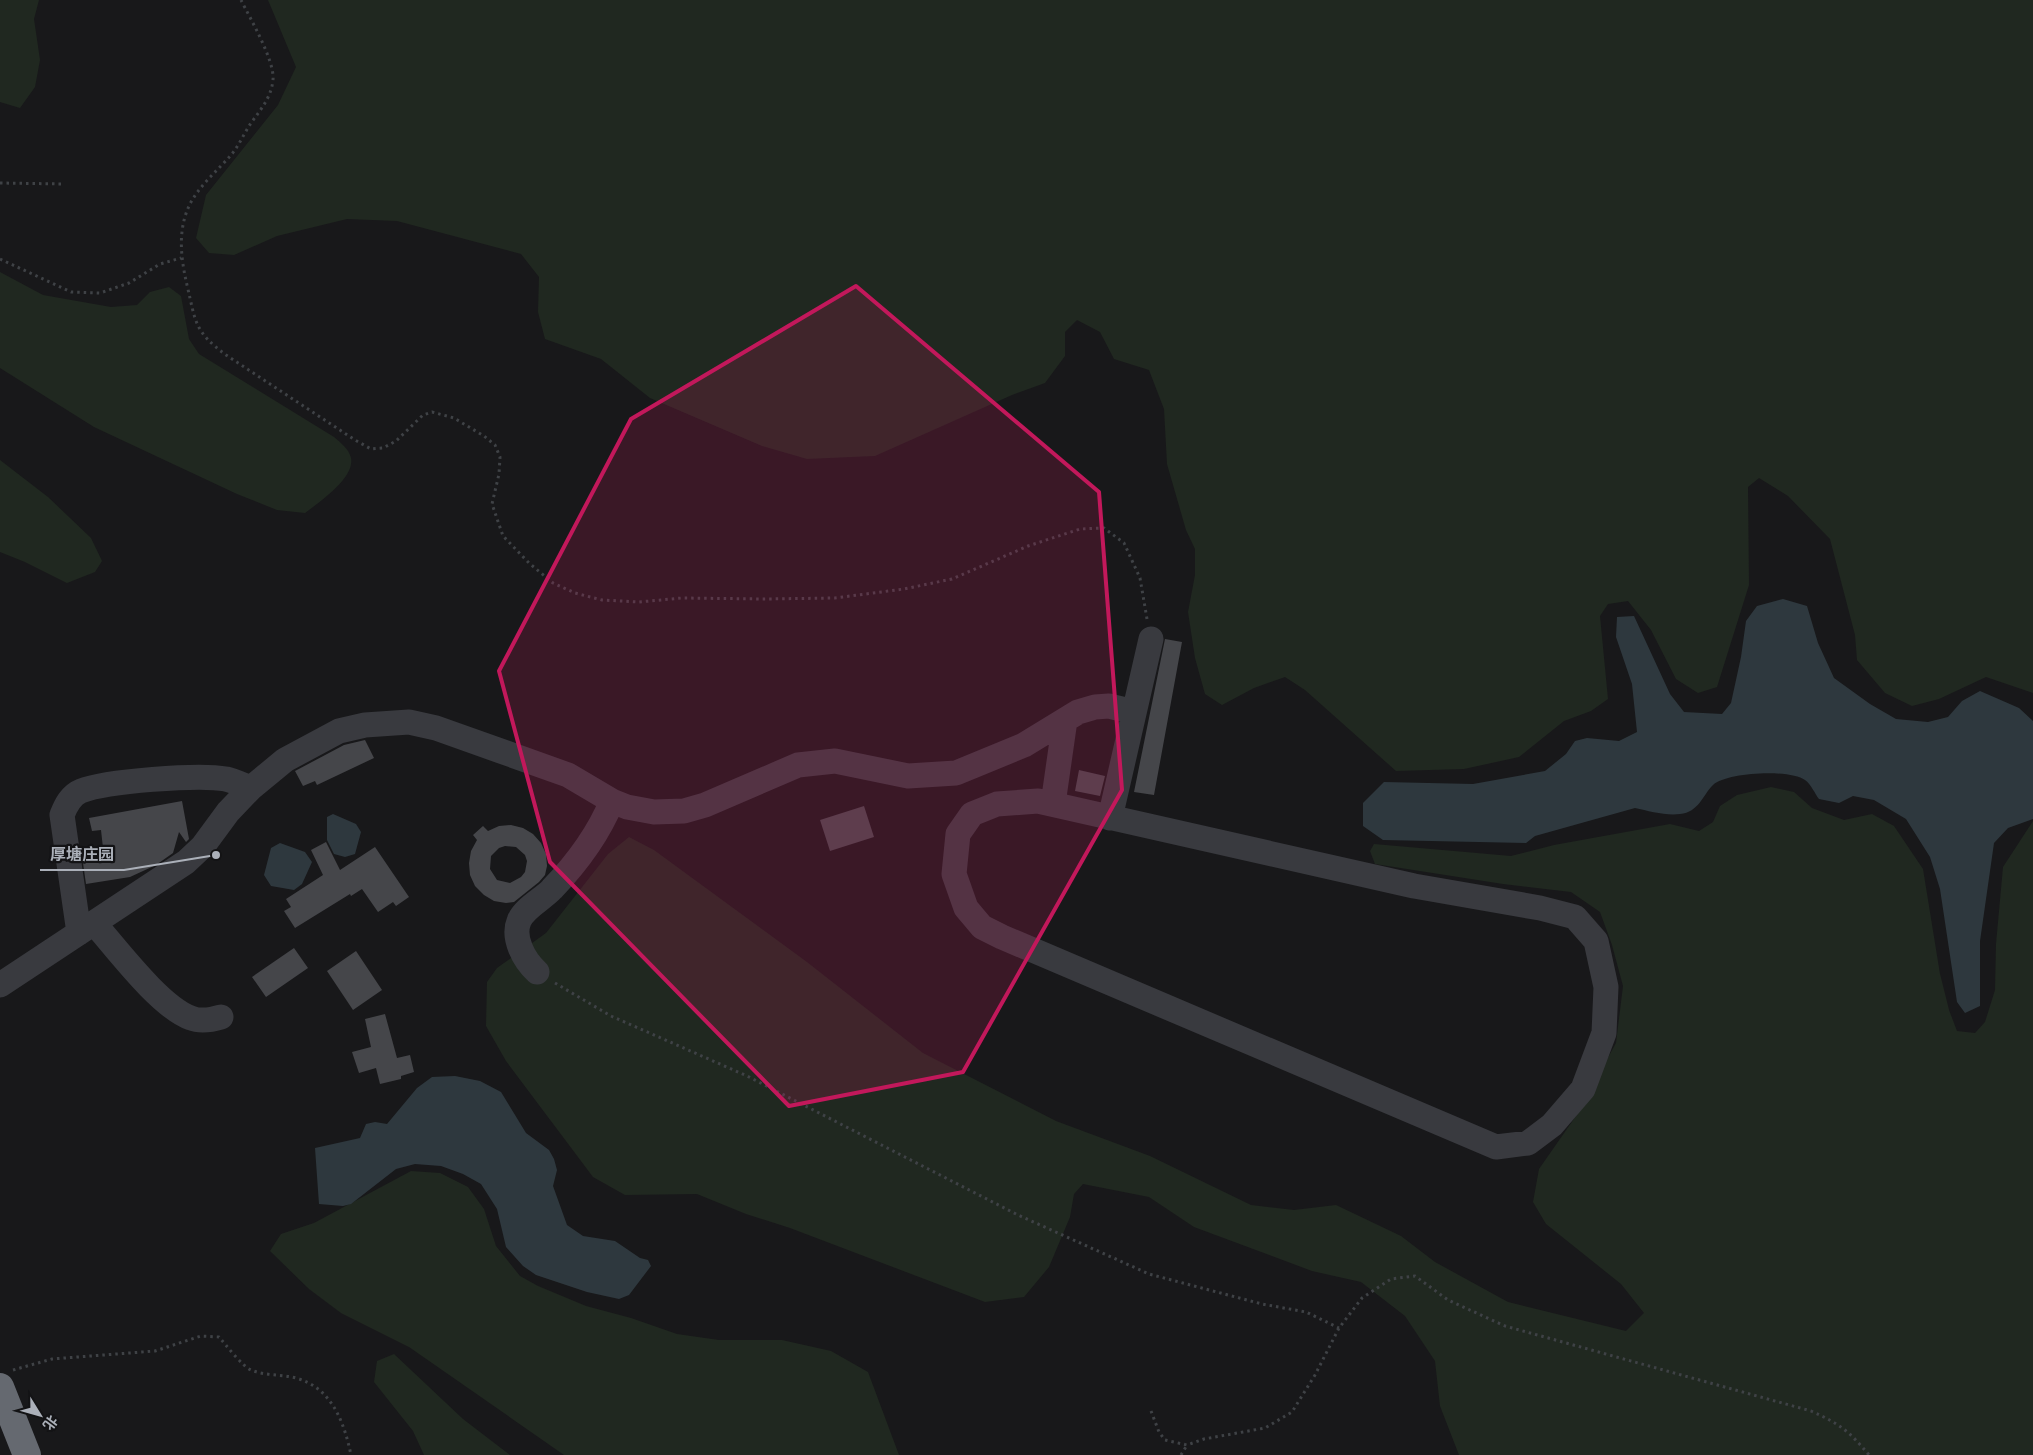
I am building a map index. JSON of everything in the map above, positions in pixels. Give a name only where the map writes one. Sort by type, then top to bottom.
[{"type":"highway","points":[[4,1379],[27,1455]]},
{"type":"street","points":[[1110,818],[1151,639]]},
{"type":"street","points":[[0,985],[186,862],[204,846],[228,812],[251,788],[285,760],[339,732],[365,725],[409,722],[436,728],[568,775],[612,801],[627,807],[654,812],[684,811],[705,805],[798,765],[834,761],[908,776],[956,773],[1024,745],[1078,712],[1095,707],[1109,706],[1134,712]]},
{"type":"street","points":[[1053,804],[1065,720]]},
{"type":"street","points":[[221,1016],[210,1020],[192,1018],[168,1005],[86,928],[62,815],[67,803],[80,792],[116,784],[180,778],[225,779],[251,788]]},
{"type":"street","points":[[537,972],[527,961],[517,937],[519,921],[583,856],[612,801]]},
{"type":"street","points":[[1038,801],[1110,818],[1414,886],[1540,908],[1575,917],[1596,940],[1606,987],[1604,1034],[1583,1089],[1552,1125],[1528,1143],[1496,1147],[1002,938],[982,927],[966,908],[954,874],[958,834],[972,814],[997,804],[1038,801]]},
{"type":"path","points":[[241,0],[267,55],[274,78],[270,97],[240,138],[233,153],[190,203],[182,225],[181,258],[196,323],[206,340],[355,440],[372,449],[383,448],[396,441],[423,415],[432,412],[454,418],[484,436],[495,445],[500,457],[499,474],[492,504],[502,536],[529,563],[553,583],[575,593],[602,600],[638,602],[682,598],[835,598],[904,589],[952,579],[1028,546],[1080,529],[1104,528],[1124,542],[1140,578],[1151,639]]},
{"type":"path","points":[[0,183],[64,184]]},
{"type":"path","points":[[0,259],[71,292],[100,293],[129,283],[160,264],[181,258]]},
{"type":"path","points":[[537,972],[611,1016],[747,1076],[1018,1215],[1149,1274],[1262,1304],[1306,1312],[1338,1328]]},
{"type":"path","points":[[1150,1411],[1159,1432],[1165,1440],[1186,1445],[1204,1439],[1265,1428],[1292,1412],[1315,1375],[1338,1328],[1362,1298],[1391,1279],[1415,1276],[1448,1300],[1505,1326],[1811,1411],[1839,1424],[1854,1437],[1869,1455]]},
{"type":"path","points":[[4,1379],[52,1359],[155,1351],[201,1336],[219,1336],[248,1369],[265,1374],[296,1378],[319,1388],[331,1402],[347,1434],[352,1455]]},
{"type":"path","points":[[1181,1455],[1186,1445]]},
{"type":"highlighted area","points":[[856,286],[1099,492],[1122,790],[963,1072],[789,1106],[550,862],[499,671],[631,419]]},
{"type":"shaded area","points":[[0,0],[39,0],[34,19],[40,60],[35,87],[20,108],[0,102]]},
{"type":"shaded area","points":[[268,0],[2033,0],[2033,693],[1986,677],[1939,699],[1912,706],[1885,693],[1857,660],[1855,635],[1830,539],[1788,496],[1759,478],[1748,487],[1749,585],[1717,687],[1698,693],[1676,679],[1651,630],[1628,601],[1608,604],[1600,616],[1608,699],[1591,711],[1564,721],[1519,757],[1464,769],[1396,771],[1305,690],[1285,677],[1254,688],[1222,705],[1205,694],[1195,658],[1188,612],[1195,575],[1195,549],[1186,530],[1167,464],[1164,409],[1149,370],[1114,359],[1100,332],[1077,320],[1065,332],[1065,356],[1045,383],[1012,395],[875,456],[807,459],[762,446],[650,398],[601,359],[545,339],[538,312],[539,277],[521,254],[397,221],[347,219],[277,236],[234,255],[209,253],[196,238],[206,195],[278,105],[296,67]]},
{"type":"shaded area","points":[[0,272],[43,295],[111,307],[137,305],[150,292],[169,287],[181,296],[189,339],[199,354],[334,437],[350,455],[351,466],[335,489],[305,513],[277,510],[237,494],[94,427],[0,368]]},
{"type":"shaded area","points":[[0,460],[48,497],[91,538],[102,561],[95,572],[67,583],[0,552]]},
{"type":"shaded area","points":[[1783,599],[1807,606],[1818,643],[1834,678],[1870,704],[1896,719],[1928,722],[1948,717],[1962,701],[1980,691],[2019,708],[2033,721],[2033,819],[2008,828],[1994,843],[1980,941],[1980,1006],[1965,1013],[1957,1002],[1940,889],[1930,857],[1906,819],[1874,800],[1853,796],[1839,803],[1819,799],[1805,780],[1797,777],[1773,773],[1731,777],[1713,785],[1700,803],[1686,813],[1658,813],[1635,808],[1535,836],[1526,843],[1383,840],[1363,826],[1363,803],[1384,782],[1473,784],[1545,771],[1566,754],[1575,741],[1587,738],[1619,741],[1637,732],[1632,684],[1616,637],[1617,617],[1634,616],[1670,694],[1684,712],[1722,714],[1731,703],[1741,657],[1746,621],[1757,606]]},
{"type":"shaded area","points":[[1771,787],[1794,792],[1812,808],[1844,820],[1872,814],[1894,826],[1923,869],[1940,974],[1949,1010],[1957,1031],[1975,1033],[1985,1022],[1995,990],[1996,944],[2003,867],[2033,821],[2033,1455],[1459,1455],[1440,1406],[1435,1361],[1405,1316],[1361,1282],[1312,1271],[1194,1227],[1149,1197],[1083,1184],[1074,1194],[1070,1217],[1049,1267],[1024,1297],[985,1302],[790,1228],[746,1214],[697,1194],[625,1195],[593,1177],[506,1061],[486,1026],[487,982],[497,968],[546,933],[608,854],[629,837],[654,850],[807,962],[923,1053],[1056,1121],[1150,1156],[1251,1205],[1294,1210],[1336,1205],[1401,1236],[1435,1262],[1508,1302],[1626,1331],[1644,1313],[1621,1284],[1546,1224],[1533,1202],[1539,1169],[1576,1116],[1616,1043],[1623,986],[1612,945],[1600,912],[1571,892],[1503,884],[1375,864],[1370,851],[1374,844],[1511,856],[1554,845],[1670,824],[1699,831],[1713,822],[1720,806],[1737,795]]},
{"type":"shaded area","points":[[333,814],[356,824],[361,832],[355,854],[345,857],[334,854],[327,840],[327,817]]},
{"type":"shaded area","points":[[280,843],[305,852],[312,862],[302,884],[294,890],[271,886],[264,875],[271,848]]},
{"type":"shaded area","points":[[455,1076],[480,1081],[501,1092],[526,1133],[549,1150],[557,1170],[553,1186],[567,1225],[583,1236],[615,1241],[640,1258],[648,1260],[651,1266],[629,1295],[619,1299],[587,1292],[536,1275],[523,1266],[506,1247],[497,1209],[481,1184],[463,1174],[441,1166],[415,1164],[396,1169],[351,1204],[343,1206],[319,1204],[315,1148],[360,1138],[366,1124],[375,1122],[387,1124],[417,1088],[432,1077]]},
{"type":"shaded area","points":[[411,1171],[440,1173],[468,1187],[484,1209],[496,1246],[520,1276],[538,1286],[586,1306],[631,1318],[677,1334],[719,1340],[782,1340],[831,1351],[868,1372],[899,1455],[564,1455],[409,1347],[341,1313],[309,1289],[270,1251],[281,1234],[314,1223]]},
{"type":"shaded area","points":[[394,1354],[463,1419],[510,1455],[424,1455],[413,1431],[374,1382],[377,1361]]},
{"type":"building","points":[[1165,639],[1182,642],[1154,795],[1134,792]]},
{"type":"building","points":[[365,740],[374,758],[317,785],[315,781],[303,786],[295,771],[344,745]]},
{"type":"building","points":[[1079,770],[1105,776],[1100,796],[1075,791]]},
{"type":"building","points":[[182,801],[189,839],[186,842],[179,832],[173,853],[156,865],[130,877],[86,884],[83,863],[104,857],[101,830],[92,831],[89,818]]},
{"type":"building","points":[[864,806],[874,837],[830,851],[820,820]]},
{"type":"building","points":[[511,825],[523,828],[533,834],[541,843],[546,854],[547,866],[545,875],[514,902],[494,901],[484,895],[475,886],[470,875],[471,851],[477,840],[473,835],[483,826],[488,831],[499,826]],"holes":[[[505,846],[516,847],[525,855],[527,861],[525,872],[521,877],[510,883],[497,880],[490,869],[491,856],[499,848]]]},
{"type":"building","points":[[326,842],[340,870],[375,847],[409,897],[396,906],[393,902],[378,912],[362,889],[351,896],[350,894],[295,928],[284,911],[291,907],[286,899],[323,875],[311,850]]},
{"type":"building","points":[[294,948],[308,968],[266,997],[252,977]]},
{"type":"building","points":[[356,951],[382,990],[353,1010],[327,971]]},
{"type":"building","points":[[385,1014],[397,1058],[410,1055],[414,1072],[401,1076],[401,1079],[380,1084],[376,1068],[359,1073],[352,1052],[371,1047],[365,1019]]},
{"type":"place","name":"厚塘庄园","points":[[216,855]]}]
